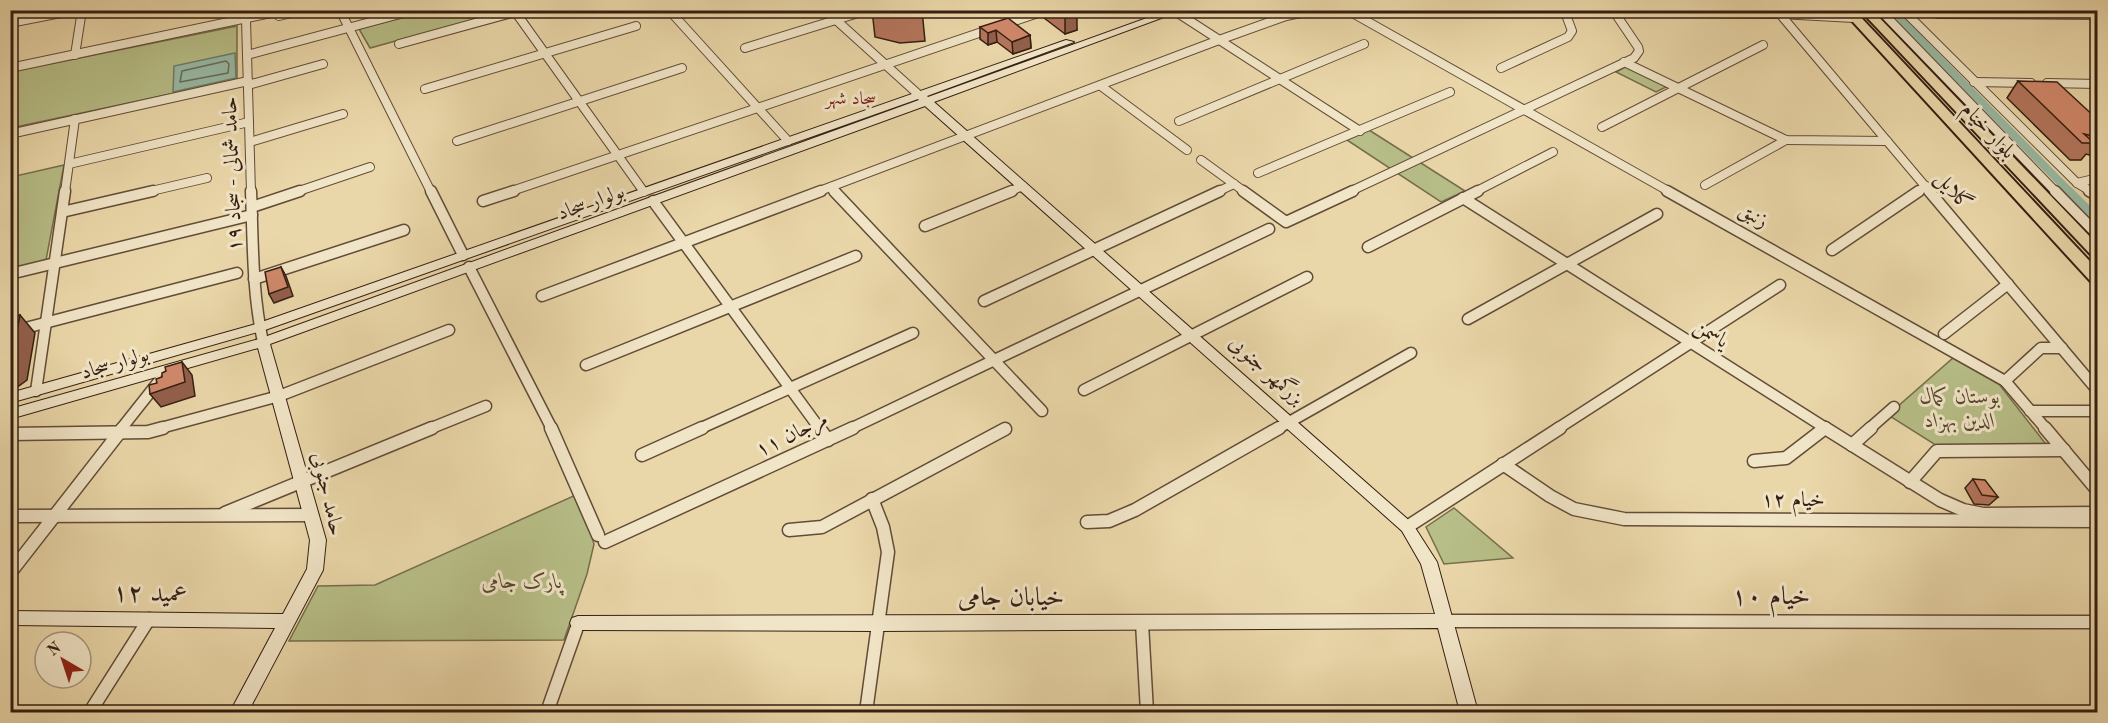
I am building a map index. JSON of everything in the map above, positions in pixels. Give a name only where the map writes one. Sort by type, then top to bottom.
[{"type":"main road","name":"بلوار خیام","points":[[1855,13],[1947,118],[2097,280]]},
{"type":"main road","name":"بلوار خیام","points":[[1855,13],[1969,119],[2097,254]]},
{"type":"main road","points":[[1947,118],[1948,115],[1954,114],[1969,119]]},
{"type":"street","points":[[10,23],[76,10]]},
{"type":"street","points":[[75,55],[82,10]]},
{"type":"street","points":[[246,22],[285,10]]},
{"type":"street","points":[[10,68],[304,10]]},
{"type":"street","points":[[340,10],[466,261]]},
{"type":"street","points":[[248,55],[415,10]]},
{"type":"street","points":[[669,10],[788,141]]},
{"type":"street","points":[[825,10],[924,99]]},
{"type":"street","points":[[745,48],[868,10]]},
{"type":"street","points":[[483,201],[1047,10]]},
{"type":"street","name":"بولوار سجاد","points":[[648,196],[788,141],[924,99],[1154,10]]},
{"type":"street","points":[[542,296],[1219,40],[1286,16],[1315,10]]},
{"type":"street","points":[[1444,10],[1624,11],[1780,14],[1815,17],[1855,13]]},
{"type":"street","points":[[1880,10],[2097,235]]},
{"type":"street","points":[[1903,10],[2077,183],[2097,196]]},
{"type":"street","points":[[399,44],[516,11],[618,156],[828,440]]},
{"type":"street","points":[[1176,11],[1280,81],[1360,131]]},
{"type":"street","name":"بولوار سجاد","points":[[10,414],[168,369],[648,196],[1176,11]]},
{"type":"street","points":[[1201,160],[1286,222],[1634,58],[1639,51],[1614,11]]},
{"type":"street","points":[[1501,68],[1568,37],[1572,31],[1565,12]]},
{"type":"street","name":"گلایل","points":[[1780,14],[2097,391]]},
{"type":"street","points":[[1937,14],[2097,15]]},
{"type":"street","name":"زنبق","points":[[1356,15],[2006,381],[2097,491]]},
{"type":"street","name":"حامد شمالی - سجاد ۱۹","points":[[246,22],[254,279],[261,334]]},
{"type":"street","points":[[425,89],[636,26]]},
{"type":"street","points":[[1179,122],[1364,44]]},
{"type":"street","points":[[1602,127],[1764,45]]},
{"type":"street","points":[[1624,62],[1786,140],[1887,141]]},
{"type":"street","points":[[10,134],[248,83],[323,64]]},
{"type":"street","points":[[457,141],[682,68]]},
{"type":"street","points":[[1974,82],[2097,84]]},
{"type":"street","points":[[1101,86],[1187,150]]},
{"type":"street","points":[[1258,173],[1450,92]]},
{"type":"street","name":"بزرگمهر جنوبی","points":[[924,99],[1407,526],[1429,562],[1469,712]]},
{"type":"street","points":[[250,142],[343,114]]},
{"type":"street","points":[[36,391],[75,119]]},
{"type":"street","points":[[69,164],[249,122]]},
{"type":"street","points":[[1705,186],[1786,140]]},
{"type":"street","points":[[1368,246],[1553,152]]},
{"type":"street","points":[[10,274],[142,242],[252,211],[370,167]]},
{"type":"street","points":[[62,212],[207,178]]},
{"type":"street","points":[[2077,183],[2097,178]]},
{"type":"street","points":[[984,301],[1234,184]]},
{"type":"street","points":[[925,226],[1023,186]]},
{"type":"street","points":[[1832,250],[1926,186]]},
{"type":"street","points":[[831,187],[1042,411]]},
{"type":"street","name":"یاسمن","points":[[1463,198],[1940,500],[1963,510],[1983,514],[2097,513]]},
{"type":"street","points":[[1468,319],[1657,214]]},
{"type":"street","name":"مرجان ۱۱","points":[[466,261],[494,313],[602,539],[828,440],[1269,229]]},
{"type":"street","points":[[254,279],[404,230]]},
{"type":"street","points":[[586,365],[856,256]]},
{"type":"street","points":[[10,332],[237,273]]},
{"type":"street","points":[[1084,390],[1307,277]]},
{"type":"street","points":[[1944,334],[2008,284]]},
{"type":"street","points":[[1407,526],[1780,285]]},
{"type":"street","points":[[10,434],[148,432],[279,396],[449,330]]},
{"type":"street","points":[[642,455],[913,333]]},
{"type":"street","name":"بولوار سجاد","points":[[10,398],[261,334]]},
{"type":"street","name":"حامد جنوبی","points":[[238,712],[315,570],[318,540],[261,334]]},
{"type":"street","points":[[2006,381],[2041,348],[2062,348]]},
{"type":"street","points":[[1087,522],[1109,521],[1136,510],[1411,352]]},
{"type":"street","points":[[10,573],[168,369]]},
{"type":"street","points":[[221,515],[486,406]]},
{"type":"street","points":[[1852,445],[1894,407]]},
{"type":"street","points":[[2030,411],[2097,411]]},
{"type":"street","points":[[1754,461],[1786,459],[1825,428]]},
{"type":"street","points":[[789,530],[822,527],[1005,429]]},
{"type":"street","points":[[1910,482],[1937,451],[2064,450]]},
{"type":"street","name":"خیام ۱۲","points":[[1503,464],[1550,496],[1574,509],[1624,519],[2097,521]]},
{"type":"street","points":[[866,712],[888,552],[883,527],[872,499]]},
{"type":"street","points":[[10,516],[312,515]]},
{"type":"street","name":"عمید ۱۲","points":[[10,618],[289,621]]},
{"type":"street","points":[[90,712],[149,619]]},
{"type":"street","name":"خیابان جامی","points":[[577,626],[1445,621]]},
{"type":"street","name":"خیام ۱۰","points":[[1445,621],[2097,622]]},
{"type":"street","points":[[1142,623],[1147,712]]},
{"type":"street","points":[[548,712],[577,626]]},
{"type":"green space","points":[[504,10],[370,48],[359,29],[427,11]]},
{"type":"green space","points":[[237,26],[237,80],[11,128],[10,72]]},
{"type":"green space","points":[[1629,65],[1670,85],[1656,92],[1616,72]]},
{"type":"green space","points":[[1369,130],[1465,191],[1441,202],[1347,140]]},
{"type":"green space","points":[[64,165],[46,260],[11,269],[11,177]]},
{"type":"green space","name":"بوستان کمال الدین بهزاد","points":[[1953,358],[1999,384],[2052,452],[1942,449],[1888,415]]},
{"type":"green space","name":"پارک جامی","points":[[578,494],[594,544],[587,574],[564,640],[289,641],[318,586],[375,585]]},
{"type":"green space","points":[[1454,508],[1513,558],[1444,564],[1426,527]]},
{"type":"water","points":[[235,53],[236,78],[173,92],[174,66]]},
{"type":"building","points":[[1056,10],[1073,10],[1077,14],[1065,18]]},
{"type":"building","points":[[1008,18],[1030,35],[1012,42],[996,30],[988,33],[980,27]]},
{"type":"building","points":[[2018,81],[2057,82],[2097,119],[2097,137],[2084,134],[2094,143],[2082,143]]},
{"type":"building","points":[[281,267],[288,287],[269,294],[265,272]]},
{"type":"building","points":[[20,315],[10,362],[12,342],[10,343],[10,317]]},
{"type":"building","points":[[182,362],[185,382],[150,394],[149,385],[157,383],[156,379],[162,377],[162,373],[166,371],[165,367]]},
{"type":"building","points":[[1973,479],[1985,480],[1998,497],[1982,495]]},
{"type":"waterway","points":[[1891,10],[2070,192]]},
{"type":"waterway","points":[[2068,191],[2098,221]]},
{"type":"district","name":"سجاد شهر","points":[[851,99]]}]
